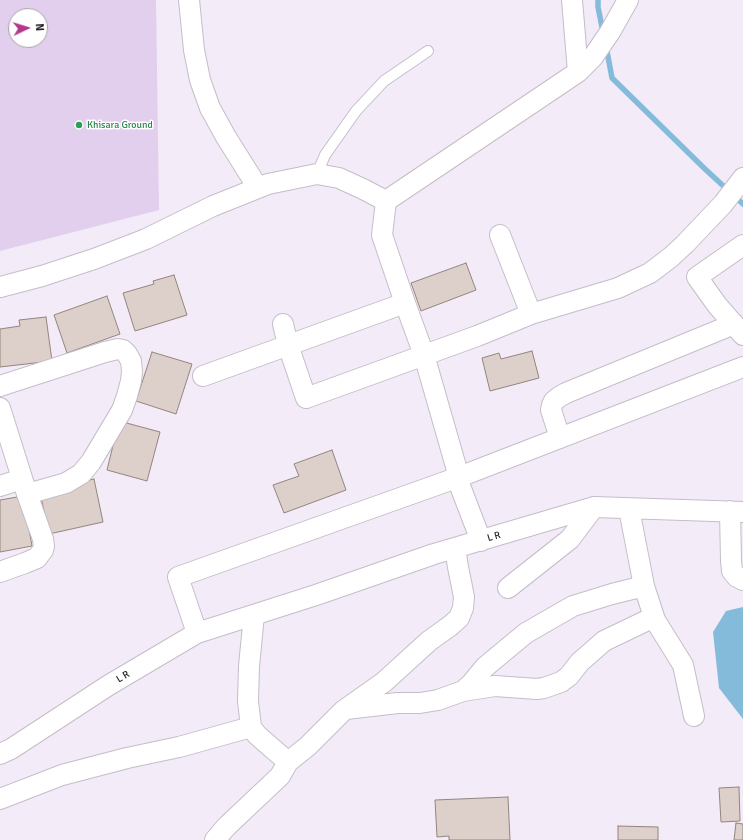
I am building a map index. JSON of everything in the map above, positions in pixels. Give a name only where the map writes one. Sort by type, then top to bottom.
[{"type":"street","points":[[189,0],[194,50],[200,80],[210,108],[226,137],[258,188]]},
{"type":"street","points":[[572,0],[578,72]]},
{"type":"street","points":[[480,541],[458,478],[424,355],[404,303],[382,235],[386,201],[578,72],[593,57],[610,32],[628,0]]},
{"type":"street","points":[[0,287],[42,276],[94,259],[138,242],[214,206],[268,184],[317,174],[339,178],[386,201]]},
{"type":"street","points":[[283,324],[288,345],[306,398],[477,336],[531,314],[618,288],[650,273],[671,257],[734,190]]},
{"type":"street","points":[[500,235],[531,314]]},
{"type":"street","points":[[560,438],[551,410],[554,401],[559,397],[566,393],[738,330],[717,305],[697,277],[743,245]]},
{"type":"street","points":[[203,376],[404,303]]},
{"type":"street","points":[[0,386],[118,349],[123,350],[128,354],[131,361],[131,381],[128,396],[122,410],[91,462],[81,474],[66,483],[25,487],[0,486]]},
{"type":"street","points":[[197,633],[178,577],[458,478],[743,367]]},
{"type":"street","points":[[0,408],[44,546],[43,550],[36,558],[25,564],[0,572]]},
{"type":"street","points":[[508,588],[570,539],[594,507]]},
{"type":"street","name":"L R","points":[[0,754],[11,749],[110,685],[197,633],[316,595],[434,554],[594,507],[737,512]]},
{"type":"street","points":[[629,509],[644,586],[654,620],[683,665],[694,716]]},
{"type":"street","points":[[737,512],[731,562],[732,571],[737,577],[743,580]]},
{"type":"street","points":[[215,840],[226,827],[280,776],[288,762],[308,746],[346,709],[384,682],[429,641],[459,618],[463,608],[464,597],[455,548]]},
{"type":"street","points":[[463,691],[485,667],[526,633],[539,625],[573,606],[644,586]]},
{"type":"street","points":[[254,615],[248,687],[251,727],[257,735],[288,762]]},
{"type":"street","points":[[346,709],[398,703],[420,703],[438,700],[463,691],[495,686],[537,689],[552,686],[569,676],[580,662],[604,642],[654,617]]},
{"type":"street","points":[[0,800],[62,775],[127,758],[179,748],[251,727]]},
{"type":"lane","points":[[317,174],[325,155],[356,111],[384,81],[428,51]]},
{"type":"shaded area","name":"Khisara Ground","points":[[0,0],[156,0],[159,210],[0,251]]},
{"type":"water","points":[[743,607],[743,719],[719,688],[713,632],[726,611]]},
{"type":"building","points":[[466,263],[476,290],[421,311],[411,283]]},
{"type":"building","points":[[174,275],[187,315],[135,331],[123,293],[154,284],[153,281]]},
{"type":"building","points":[[107,296],[120,334],[67,353],[54,315]]},
{"type":"building","points":[[46,317],[52,361],[0,367],[0,329],[20,326],[19,320]]},
{"type":"building","points":[[532,351],[539,378],[490,391],[482,358],[499,353],[501,359]]},
{"type":"building","points":[[152,352],[192,364],[176,414],[136,401]]},
{"type":"building","points":[[119,421],[160,432],[147,481],[107,470]]},
{"type":"building","points":[[332,450],[346,490],[284,513],[273,485],[299,476],[294,464]]},
{"type":"building","points":[[94,479],[103,522],[49,534],[41,497],[74,490],[73,484]]},
{"type":"building","points":[[23,496],[32,546],[0,552],[0,500]]},
{"type":"building","points":[[739,787],[740,821],[721,822],[719,788]]},
{"type":"building","points":[[508,797],[510,840],[449,840],[449,836],[437,837],[435,800]]},
{"type":"building","points":[[736,823],[743,824],[743,840],[734,840]]},
{"type":"building","points":[[618,826],[658,827],[658,840],[618,840]]},
{"type":"waterway","points":[[598,0],[603,32]]},
{"type":"waterway","points":[[606,46],[612,78],[743,204]]},
{"type":"place","name":"Khisara Ground","points":[[79,125]]}]
